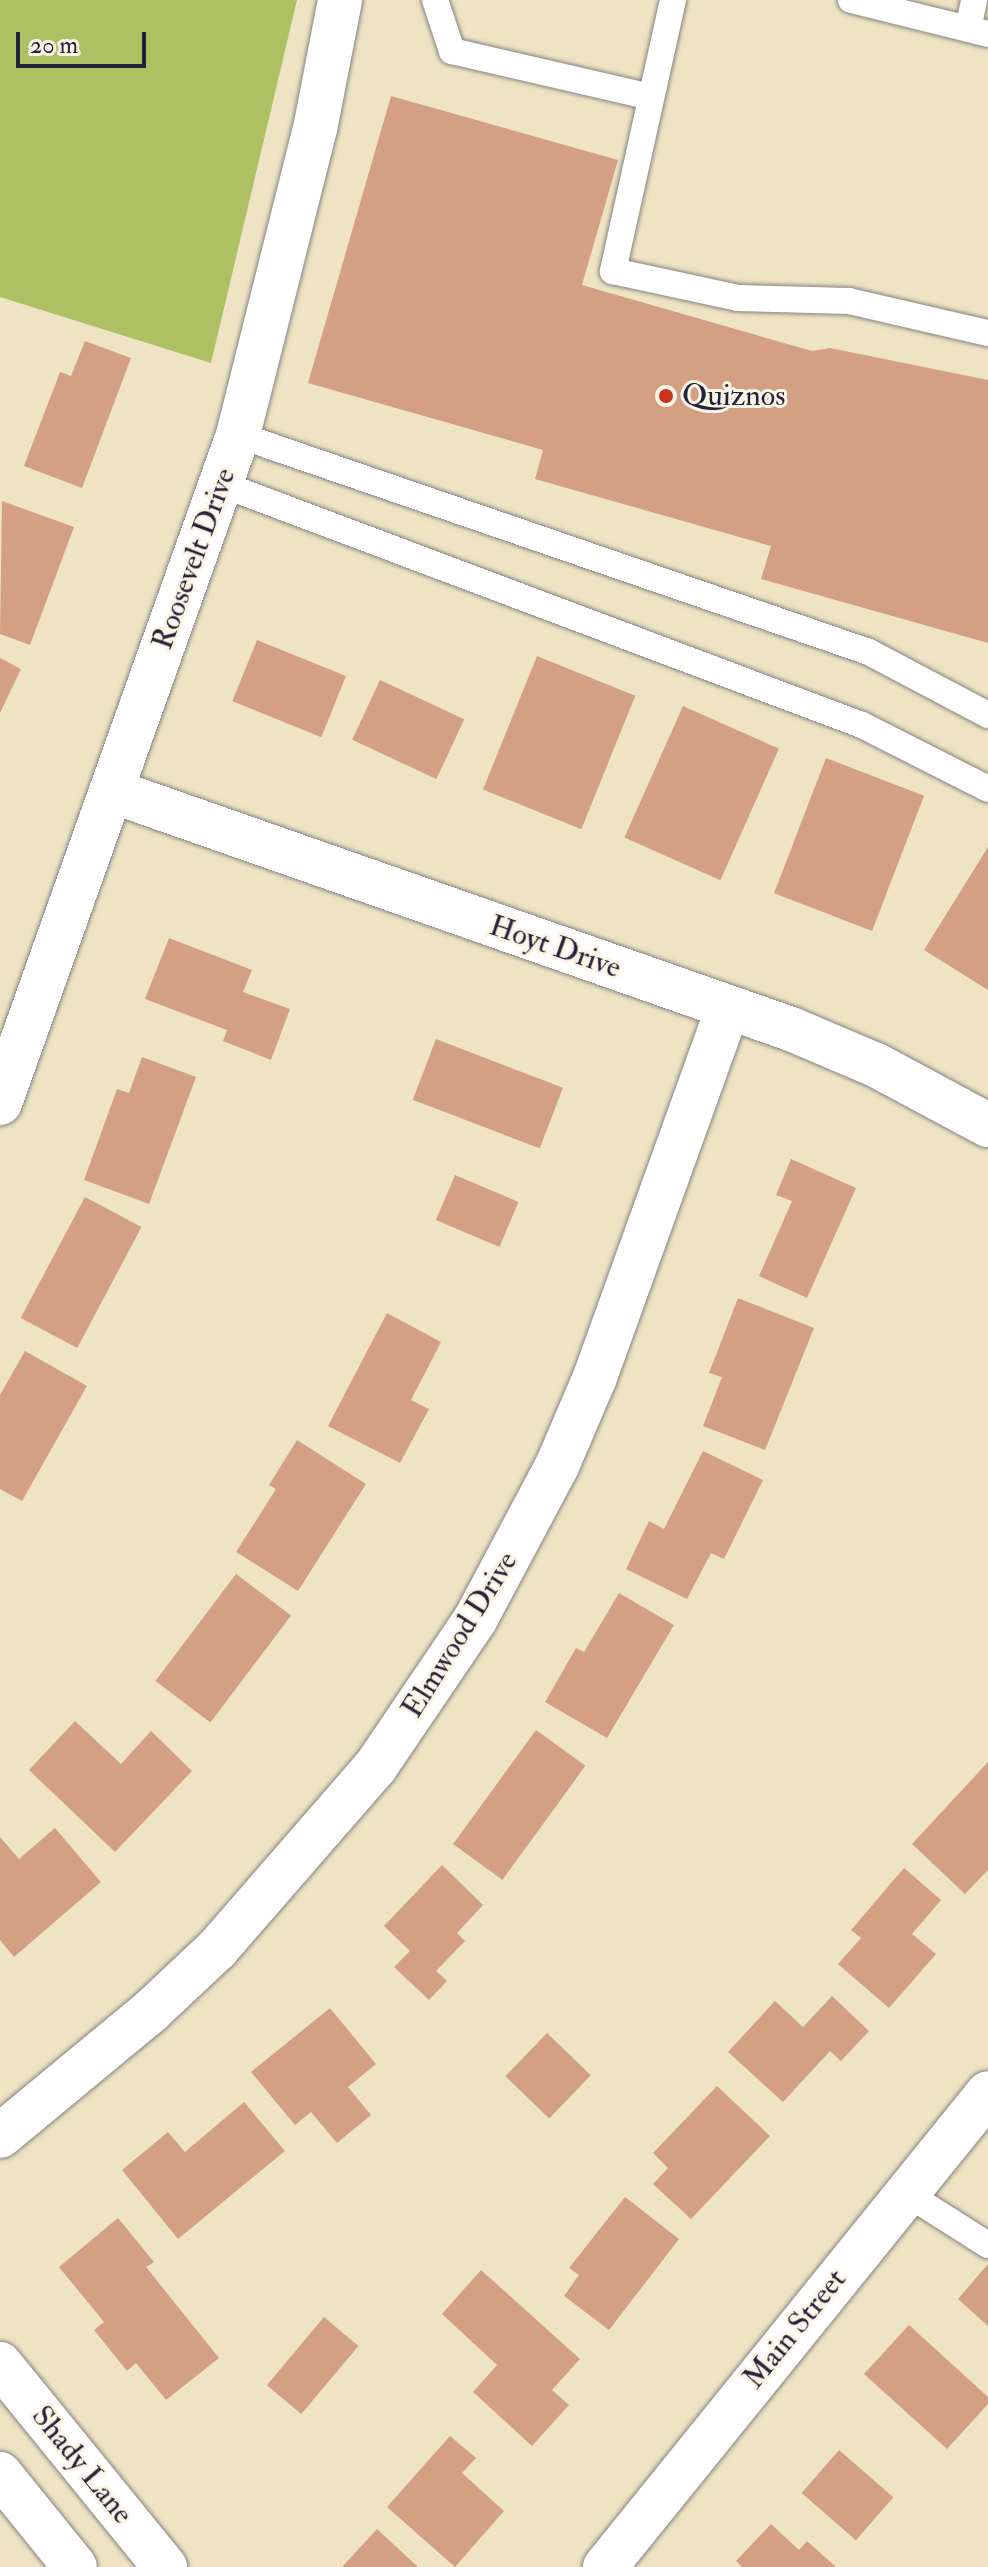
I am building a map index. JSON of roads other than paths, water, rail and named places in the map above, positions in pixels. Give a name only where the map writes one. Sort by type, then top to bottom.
[{"type":"street","name":"Roosevelt Drive","points":[[0,1103],[238,435],[315,129],[340,0]]},
{"type":"street","name":"Hoyt Drive","points":[[112,791],[728,1007],[876,1065],[984,1113]]},
{"type":"street","name":"Elmwood Drive","points":[[0,2136],[217,1949],[376,1766],[475,1620],[557,1466],[595,1377],[728,1007]]},
{"type":"street","name":"Main Street","points":[[605,2567],[988,2093]]},
{"type":"street","name":"Shady Lane","points":[[0,2364],[165,2567]]},
{"type":"street","points":[[0,2474],[75,2567]]},
{"type":"lane","points":[[435,0],[452,51],[651,97]]},
{"type":"lane","points":[[673,0],[613,271],[738,298],[849,301],[988,333]]},
{"type":"lane","points":[[851,0],[978,31],[974,0]]},
{"type":"lane","points":[[238,435],[869,652],[988,715]]},
{"type":"lane","points":[[221,484],[834,714],[988,789]]},
{"type":"lane","points":[[906,2193],[988,2245]]},
{"type":"place","name":"Quiznos","points":[[666,396]]}]
